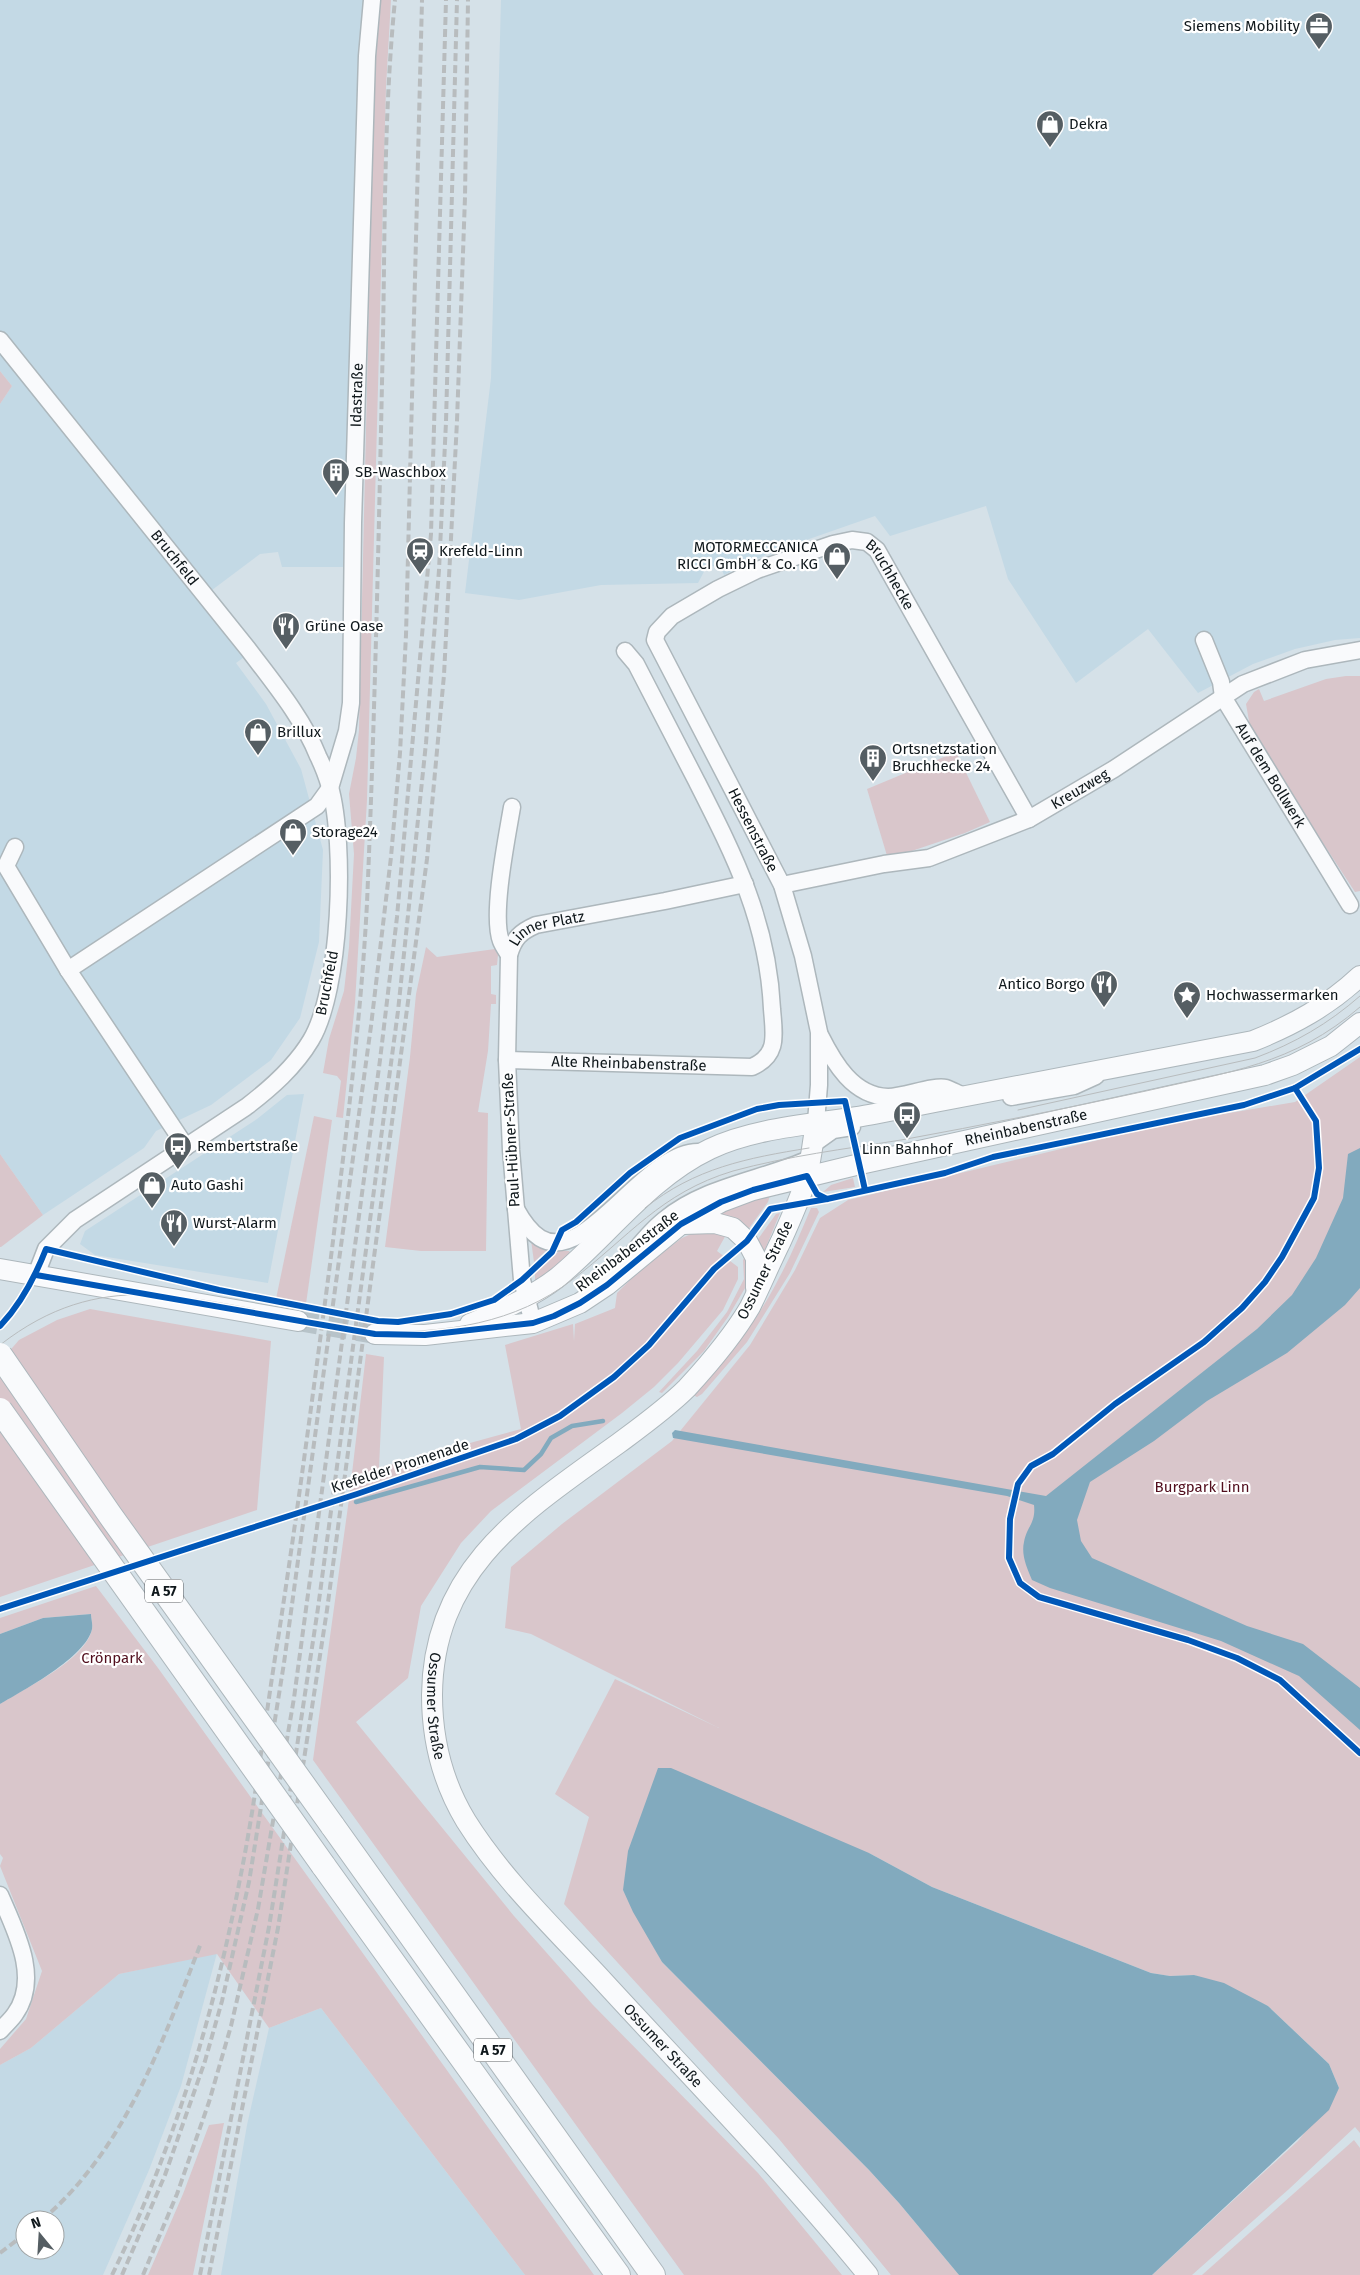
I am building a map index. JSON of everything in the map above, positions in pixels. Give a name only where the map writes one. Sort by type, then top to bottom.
[{"type":"highway","name":"A 57","points":[[0,1355],[110,1515],[653,2275]]},
{"type":"highway","name":"A 57","points":[[0,1410],[323,1865],[618,2275]]},
{"type":"main road","name":"Rheinbabenstraße","points":[[429,1334],[469,1325],[526,1298],[556,1278],[602,1234],[677,1168],[705,1152],[738,1139],[816,1122],[856,1117],[1253,1041],[1307,1017],[1338,997],[1360,976]]},
{"type":"main road","name":"Rheinbabenstraße","points":[[429,1334],[533,1323],[580,1303],[608,1285],[681,1224],[721,1202],[752,1190],[810,1160],[1266,1075],[1293,1065],[1331,1046],[1360,1023]]},
{"type":"main road","name":"Ossumer Straße","points":[[816,1122],[810,1160],[797,1205],[756,1294],[722,1348],[674,1400],[535,1504],[506,1528],[477,1562],[461,1587],[448,1615],[437,1647],[432,1679],[432,1717],[436,1746],[444,1776],[464,1818],[486,1850],[535,1907],[770,2161],[868,2275]]},
{"type":"main road","points":[[681,1224],[715,1224],[733,1228],[747,1241],[756,1258],[756,1294]]},
{"type":"main road","points":[[0,1269],[298,1321]]},
{"type":"main road","points":[[375,1334],[429,1334]]},
{"type":"street","name":"Idastraße","points":[[330,788],[347,731],[351,703],[353,523],[367,56],[372,0]]},
{"type":"street","name":"Bruchfeld","points":[[0,340],[248,648],[282,696],[318,754],[330,788],[337,838],[337,924],[330,988],[322,1018],[312,1039],[298,1059],[283,1075],[246,1107],[75,1220],[46,1249],[36,1275]]},
{"type":"street","name":"Bruchhecke","points":[[655,640],[657,632],[672,616],[718,589],[757,570],[833,544],[852,540],[867,542],[877,550],[1029,819]]},
{"type":"street","name":"Hessenstraße","points":[[655,640],[782,885],[803,956],[818,1032],[819,1085],[816,1122]]},
{"type":"street","name":"Auf dem Bollwerk","points":[[1204,640],[1221,682],[1223,697],[1350,905]]},
{"type":"street","name":"Kreuzweg","points":[[782,885],[884,864],[929,858],[1029,819],[1114,769],[1251,680],[1296,663],[1360,650]]},
{"type":"street","points":[[625,652],[636,664],[722,831],[745,884]]},
{"type":"street","points":[[68,970],[317,806],[330,788]]},
{"type":"street","name":"Linner Platz","points":[[508,955],[500,940],[498,923],[499,894],[512,807]]},
{"type":"street","points":[[15,847],[6,866],[68,970],[186,1147]]},
{"type":"street","name":"Linner Platz","points":[[508,955],[512,941],[521,931],[536,925],[745,884]]},
{"type":"street","name":"Alte Rheinbabenstraße","points":[[507,1060],[752,1067],[764,1062],[771,1052],[774,1035],[768,960],[760,924],[745,884]]},
{"type":"street","name":"Paul-Hübner-Straße","points":[[508,955],[507,1060],[515,1208],[522,1280],[533,1323]]},
{"type":"street","name":"Hessenstraße","points":[[818,1032],[840,1071],[857,1087],[888,1097],[944,1088],[964,1096]]},
{"type":"street","name":"Rheinbabenstraße","points":[[810,1160],[833,1130],[1074,1086],[1122,1066]]},
{"type":"street","points":[[515,1208],[526,1225],[541,1239],[557,1243],[568,1242],[583,1234],[632,1189],[671,1159],[688,1152],[705,1152]]},
{"type":"street","points":[[608,1285],[645,1237],[665,1218],[699,1198],[810,1160]]},
{"type":"street","points":[[0,1895],[18,1936],[25,1961],[26,1987],[16,2012],[0,2031]]},
{"type":"shaded area","points":[[0,0],[365,0],[348,567],[282,567],[278,552],[260,554],[212,590],[258,647],[236,663],[266,704],[301,769],[323,850],[319,942],[300,1018],[271,1060],[211,1105],[156,1131],[144,1148],[43,1215],[0,1154],[0,404],[12,386],[0,371]]},
{"type":"shaded area","points":[[501,0],[1360,0],[1360,638],[1335,640],[1295,649],[1253,664],[1198,693],[1148,629],[1076,683],[1008,579],[986,506],[890,536],[875,516],[769,553],[724,575],[722,570],[708,564],[698,583],[601,585],[519,600],[465,593],[491,378]]},
{"type":"shaded area","points":[[304,1094],[268,1283],[95,1255],[80,1244],[85,1231],[257,1119],[287,1095]]},
{"type":"shaded area","points":[[217,1953],[181,2086],[149,2170],[103,2275],[0,2275],[0,2065],[31,2048],[119,1974]]},
{"type":"shaded area","points":[[321,2008],[525,2275],[221,2275],[247,2125],[269,2028]]},
{"type":"green space","points":[[380,0],[391,0],[386,87],[367,800],[355,1003],[343,1118],[336,1117],[341,1081],[337,1076],[323,1073],[329,1039],[344,991],[349,947],[354,854],[349,794],[359,730],[374,85]]},
{"type":"green space","points":[[0,371],[12,386],[0,404]]},
{"type":"green space","points":[[1360,676],[1360,891],[1355,892],[1245,724],[1249,721],[1246,704],[1254,692],[1259,689],[1264,701],[1326,679]]},
{"type":"green space","points":[[956,752],[990,822],[965,833],[888,859],[867,789]]},
{"type":"green space","points":[[426,947],[437,957],[495,949],[498,955],[497,965],[491,966],[491,994],[496,995],[496,1004],[491,1004],[488,1051],[478,1112],[488,1113],[486,1251],[421,1251],[385,1247],[410,1057],[416,994]]},
{"type":"green space","name":"Burgpark Linn","points":[[1360,1057],[1360,2133],[1355,2127],[1289,2189],[1192,2275],[1152,2275],[1298,2141],[1339,2088],[1329,2064],[1268,2006],[1194,1975],[1170,1976],[1151,1973],[932,1887],[869,1853],[623,1890],[662,1962],[869,2170],[959,2275],[891,2275],[779,2139],[564,1904],[589,1817],[555,1794],[615,1679],[719,1728],[531,1634],[505,1628],[511,1567],[562,1524],[672,1441],[750,1345],[795,1270],[820,1218],[848,1200],[1115,1136],[1200,1118],[1295,1102]]},
{"type":"green space","points":[[314,1116],[332,1120],[306,1304],[276,1299]]},
{"type":"green space","points":[[0,1154],[43,1215],[1,1247],[0,1247]]},
{"type":"green space","points":[[853,1178],[855,1187],[823,1192],[831,1185]]},
{"type":"green space","points":[[770,1195],[768,1202],[747,1231],[718,1212]]},
{"type":"green space","points":[[811,1208],[817,1208],[819,1212],[790,1273],[747,1342],[702,1394],[697,1397],[693,1395],[729,1354],[761,1310],[788,1261]]},
{"type":"green space","points":[[780,1213],[764,1252],[756,1242],[776,1214]]},
{"type":"green space","points":[[700,1230],[727,1233],[717,1251],[738,1267],[738,1279],[723,1310],[678,1363],[654,1387],[491,1511],[461,1543],[421,1606],[408,1678],[356,1722],[514,1916],[593,2005],[758,2173],[842,2275],[684,2275],[313,1760],[349,1499],[366,1354],[384,1357],[379,1468],[521,1429],[505,1345],[573,1324],[574,1341],[575,1324],[615,1308],[617,1293],[643,1267],[682,1238]]},
{"type":"green space","points":[[531,1240],[548,1249],[534,1262]]},
{"type":"green space","points":[[559,1251],[569,1251],[571,1254],[535,1282],[535,1273]]},
{"type":"green space","points":[[747,1253],[748,1283],[728,1317],[704,1351],[662,1393],[659,1392],[697,1351],[727,1312],[744,1279],[743,1260]]},
{"type":"green space","points":[[90,1309],[271,1341],[257,1510],[0,1597],[0,1362],[19,1340],[57,1320]]},
{"type":"green space","name":"Crönpark","points":[[96,1586],[158,1668],[594,2275],[525,2275],[321,2008],[269,2028],[217,1954],[119,1974],[31,2048],[0,2065],[0,2049],[26,2019],[42,1971],[0,1866],[3,1858],[0,1854],[0,1704],[53,1672],[79,1652],[87,1640],[92,1626],[91,1614],[43,1618],[0,1634],[0,1618]]},
{"type":"green space","points":[[224,2123],[193,2275],[148,2275],[183,2194],[209,2125]]},
{"type":"green space","points":[[1354,2140],[1360,2148],[1360,2275],[1202,2275]]},
{"type":"water","points":[[1360,1148],[1360,1288],[1345,1305],[1287,1353],[1207,1401],[1154,1441],[1090,1482],[1077,1520],[1081,1541],[1092,1558],[1247,1626],[1303,1644],[1360,1688],[1360,1730],[1299,1676],[1221,1641],[1050,1588],[1032,1580],[1025,1561],[1023,1547],[1025,1537],[1033,1520],[1034,1505],[1007,1496],[673,1438],[672,1433],[675,1430],[1046,1496],[1257,1329],[1292,1295],[1316,1258],[1343,1198],[1348,1154]]},
{"type":"water","points":[[91,1614],[92,1629],[87,1640],[78,1651],[53,1672],[0,1704],[0,1634],[43,1618]]},
{"type":"water","points":[[658,1768],[671,1768],[869,1853],[932,1887],[1151,1973],[1170,1976],[1194,1975],[1224,1983],[1268,2006],[1329,2064],[1339,2088],[1329,2110],[1152,2275],[959,2275],[869,2170],[662,1962],[633,1912],[623,1890],[628,1851]]},
{"type":"waterway","points":[[356,1502],[480,1467],[524,1470],[541,1454],[551,1438],[572,1426],[603,1421]]},
{"type":"tunnel","points":[[298,1321],[375,1334]]},
{"type":"tram line","points":[[1018,1110],[1255,1058],[1284,1046],[1310,1032],[1360,996]]},
{"type":"tram line","points":[[376,1331],[454,1328],[504,1316],[527,1307],[550,1295],[572,1280],[665,1204],[707,1180],[733,1171],[796,1157],[1024,1117],[1259,1064],[1310,1042],[1360,1007]]},
{"type":"tram line","points":[[645,1208],[683,1183],[722,1167],[764,1156],[809,1148]]},
{"type":"tram line","points":[[0,1345],[37,1320],[73,1305],[109,1297],[145,1295],[181,1297],[299,1317]]},
{"type":"railway","points":[[112,2275],[134,2228],[172,2131],[204,2031],[230,1930],[256,1789],[332,1249],[357,1033],[367,903],[376,620],[387,126],[395,0]]},
{"type":"railway","points":[[122,2275],[165,2175],[205,2061],[222,2001],[249,1882],[284,1663],[371,1026],[391,857],[400,753],[406,635],[422,0]]},
{"type":"railway","points":[[143,2275],[177,2194],[209,2102],[231,2026],[258,1909],[294,1698],[380,1060],[397,917],[431,534],[446,0]]},
{"type":"railway","points":[[200,2275],[269,1927],[281,1852],[318,1608],[398,1011],[426,743],[439,570],[446,422],[457,0]]},
{"type":"railway","points":[[209,2275],[278,1928],[327,1610],[427,859],[444,675],[457,421],[465,197],[468,0]]},
{"type":"railway","points":[[52,2210],[71,2192],[97,2160],[119,2127],[156,2056],[201,1943]]},
{"type":"railway","points":[[0,2253],[15,2242]]},
{"type":"cycle path","name":"Krefelder Promenade","points":[[0,1609],[357,1494],[516,1439],[560,1416],[614,1377],[649,1345],[714,1269],[747,1241],[770,1209],[827,1199],[945,1173],[993,1157],[1244,1105],[1295,1088],[1360,1049]]},
{"type":"cycle path","points":[[1295,1088],[1316,1121],[1319,1168],[1314,1198],[1282,1257],[1265,1282],[1242,1308],[1204,1342],[1115,1404],[1053,1454],[1031,1466],[1018,1484],[1010,1519],[1009,1558],[1020,1583],[1039,1597],[1188,1640],[1237,1658],[1280,1680],[1360,1753]]},
{"type":"cycle path","points":[[0,1326],[27,1290],[46,1249],[219,1290],[378,1321],[398,1322],[451,1314],[494,1300],[522,1280],[552,1252],[562,1230],[576,1222],[630,1173],[680,1138],[757,1109],[779,1105],[845,1101],[865,1190]]},
{"type":"cycle path","points":[[36,1275],[375,1334],[425,1335],[533,1323],[554,1316],[580,1303],[607,1285],[681,1224],[721,1202],[753,1190],[807,1176],[817,1194],[827,1199]]},
{"type":"place","name":"Siemens Mobility","points":[[1319,50]]},
{"type":"place","name":"Dekra","points":[[1050,148]]},
{"type":"place","name":"SB-Waschbox","points":[[336,496]]},
{"type":"place","name":"Krefeld-Linn","points":[[420,575]]},
{"type":"place","name":"MOTORMECCANICA RICCI GmbH & Co. KG","points":[[837,580]]},
{"type":"place","name":"Grüne Oase","points":[[286,650]]},
{"type":"place","name":"Brillux","points":[[258,756]]},
{"type":"place","name":"Ortsnetzstation Bruchhecke 24","points":[[873,782]]},
{"type":"place","name":"Storage24","points":[[293,856]]},
{"type":"place","name":"Antico Borgo","points":[[1104,1008]]},
{"type":"place","name":"Hochwassermarken","points":[[1187,1019]]},
{"type":"place","name":"Linn Bahnhof","points":[[907,1139]]},
{"type":"place","name":"Rembertstraße","points":[[178,1170]]},
{"type":"place","name":"Auto Gashi","points":[[152,1209]]},
{"type":"place","name":"Wurst-Alarm","points":[[174,1247]]}]
